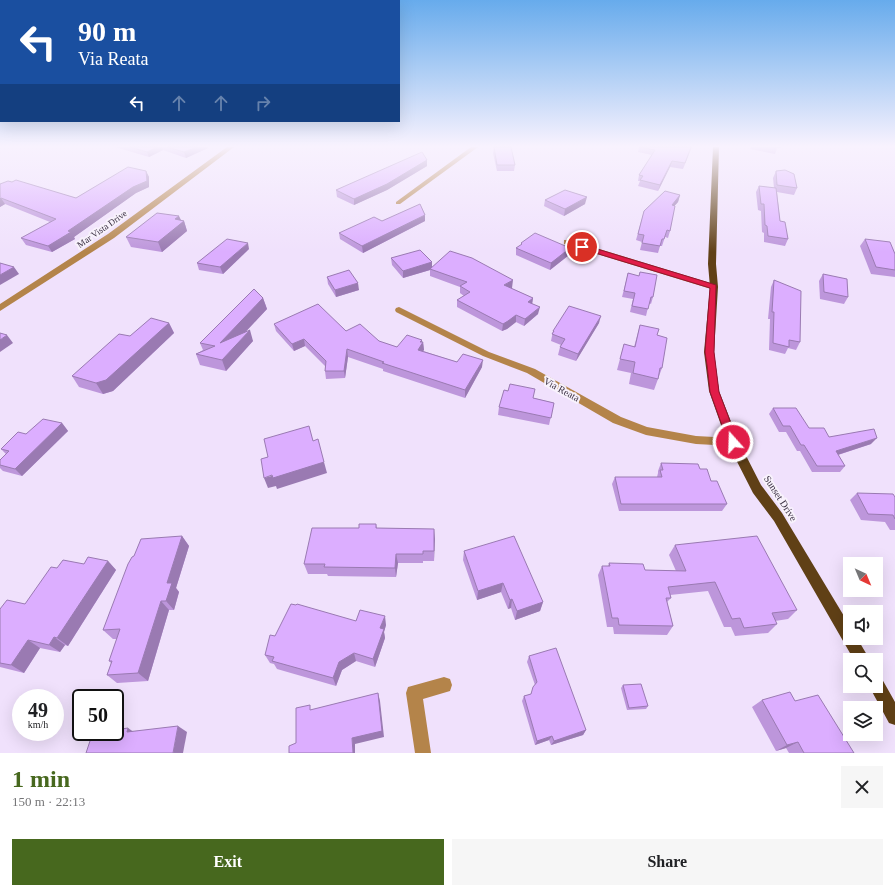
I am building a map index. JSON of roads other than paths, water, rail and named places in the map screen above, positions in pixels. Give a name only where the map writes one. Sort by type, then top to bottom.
[{"type":"main road","name":"Sunset Drive","points":[[715,182],[712,264],[714,287],[710,352],[714,392],[733,442],[757,489],[778,517],[858,653]]},
{"type":"main road","points":[[881,693],[895,717]]},
{"type":"street","name":"Mar Vista Drive","points":[[0,308],[111,236],[184,182]]},
{"type":"street","points":[[398,203],[427,182]]},
{"type":"street","points":[[567,242],[714,287]]},
{"type":"street","name":"Via Reata","points":[[399,310],[486,354],[531,371],[617,420],[646,431],[696,440],[733,442]]},
{"type":"street","points":[[423,753],[414,693],[444,685]]}]
